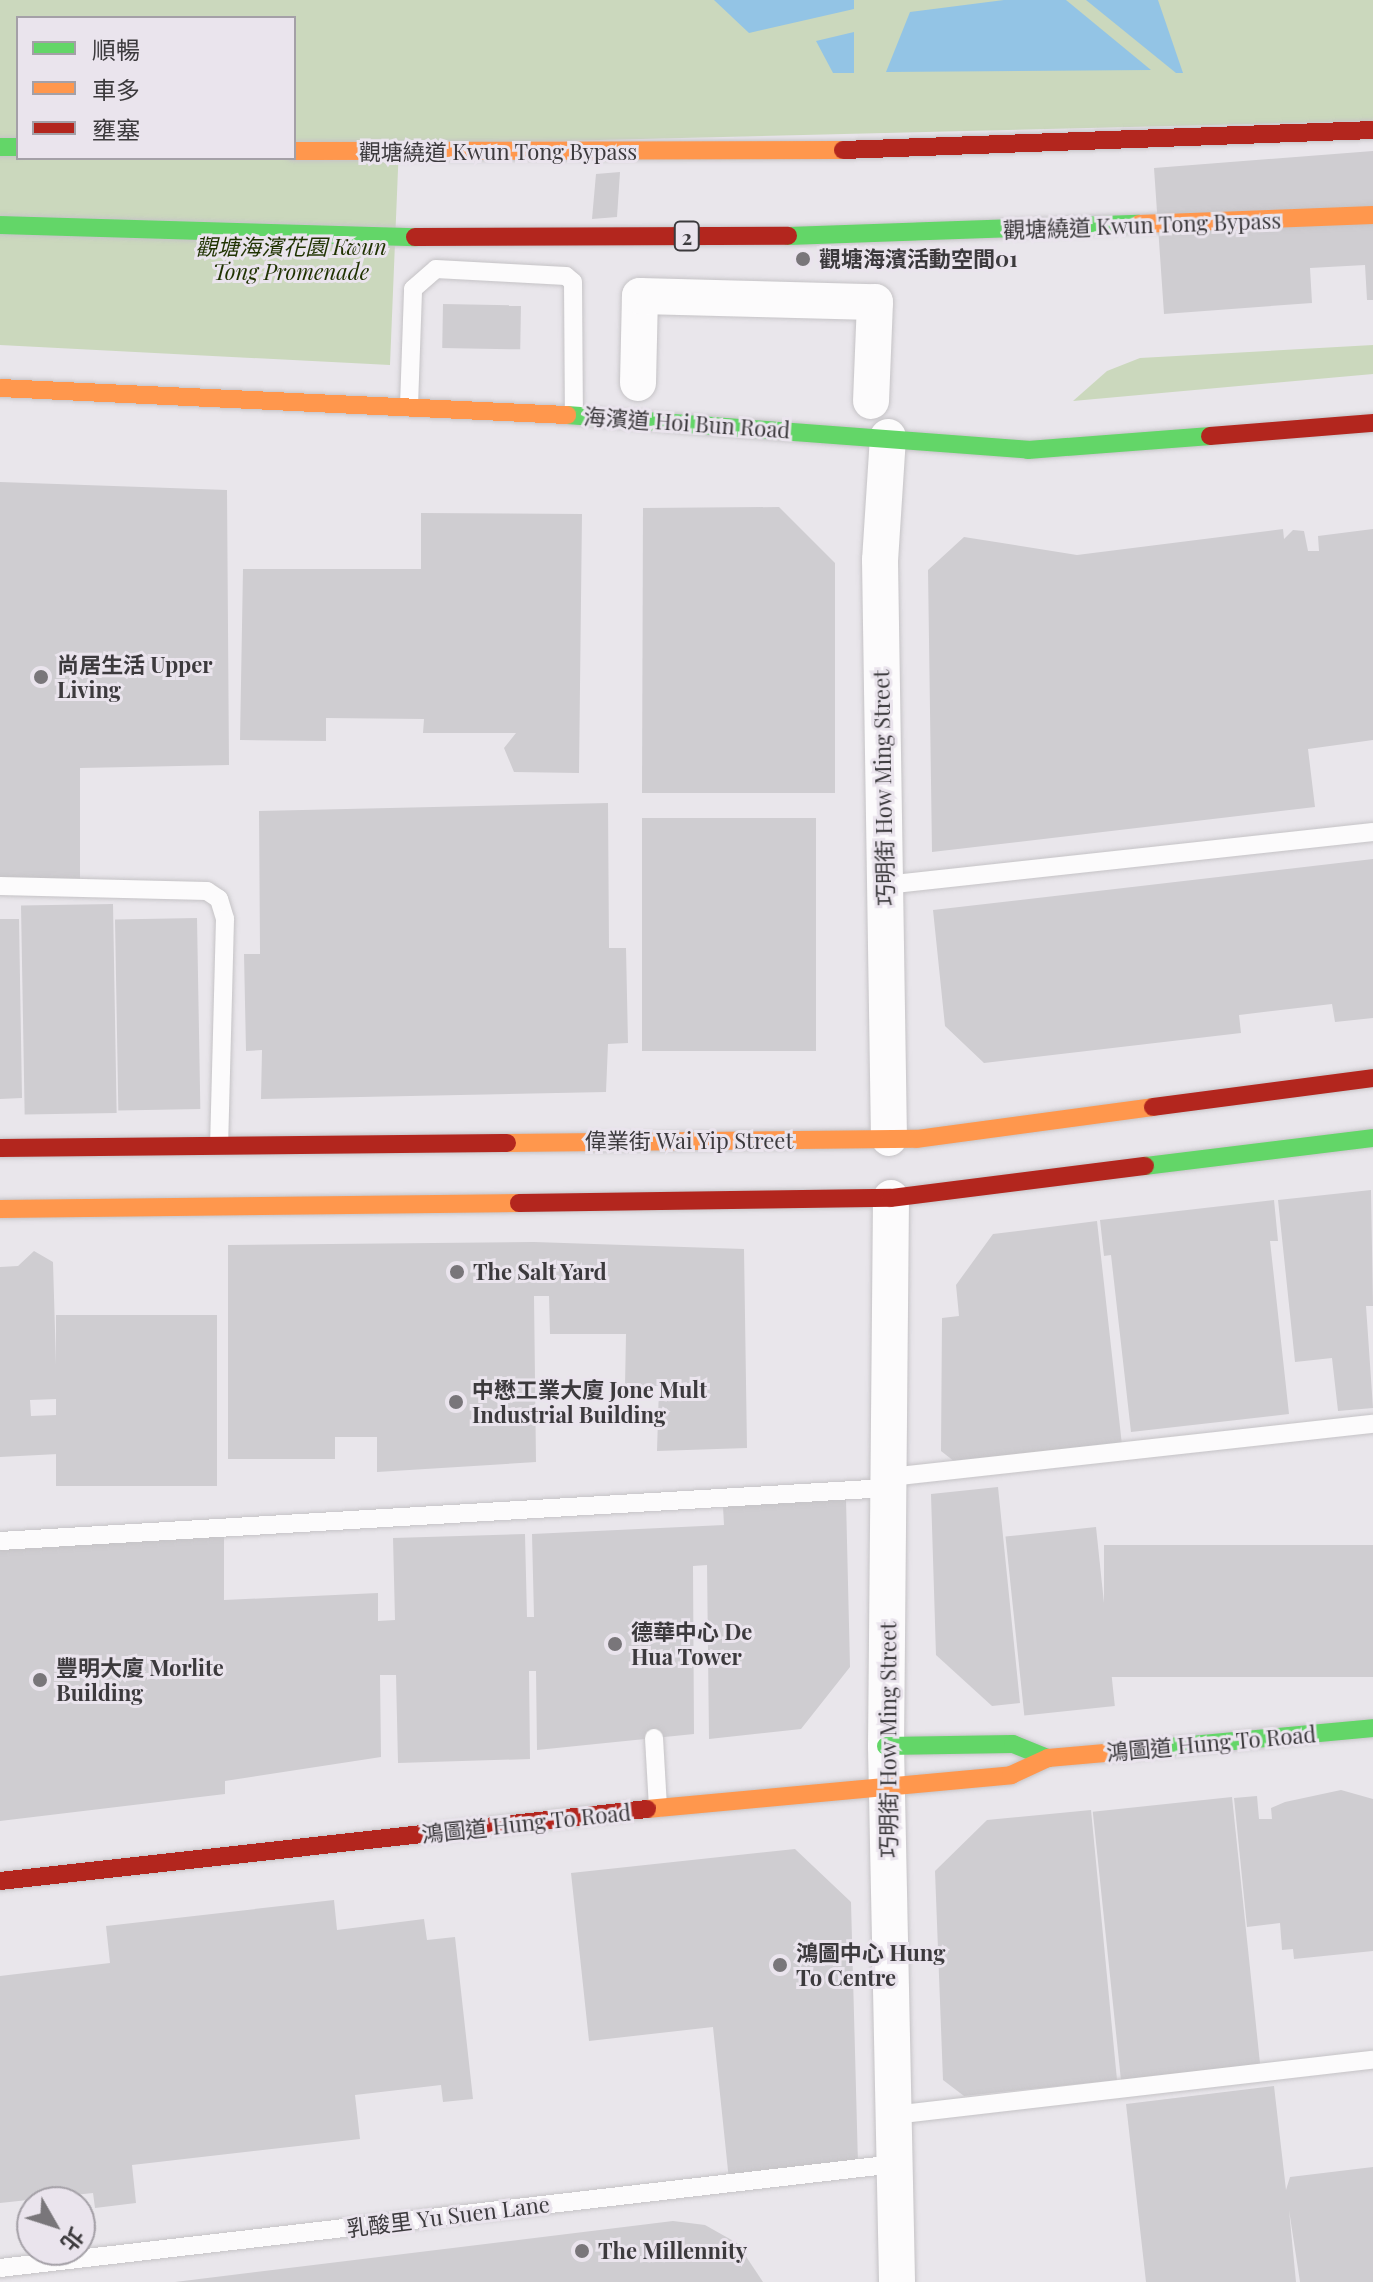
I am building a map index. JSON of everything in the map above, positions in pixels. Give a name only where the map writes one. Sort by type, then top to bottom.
[{"type":"main road","name":"觀塘繞道 Kwun Tong Bypass","points":[[296,151],[776,152],[1249,140],[1373,130]]},
{"type":"main road","name":"觀塘繞道 Kwun Tong Bypass","points":[[0,225],[247,237],[855,236],[1373,215]]},
{"type":"main road","name":"海濱道 Hoi Bun Road","points":[[0,388],[574,415],[1028,450],[1373,423]]},
{"type":"main road","name":"偉業街 Wai Yip Street","points":[[0,1148],[889,1138],[1373,1078]]},
{"type":"main road","points":[[0,1209],[891,1198],[1373,1138]]},
{"type":"main road","name":"鴻圖道 Hung To Road","points":[[0,1881],[886,1782],[1011,1775],[1048,1758],[1373,1728]]},
{"type":"main road","name":"鴻圖道 Hung To Road","points":[[886,1746],[1013,1744],[1048,1758]]},
{"type":"street","points":[[638,383],[640,296],[875,302],[871,401]]},
{"type":"street","name":"巧明街 How Ming Street","points":[[888,437],[880,560],[889,1138]]},
{"type":"street","name":"巧明街 How Ming Street","points":[[891,1198],[886,1782],[897,2282]]},
{"type":"lane","points":[[409,406],[413,289],[436,269],[566,276],[573,282],[574,415]]},
{"type":"lane","points":[[885,885],[1373,832]]},
{"type":"lane","points":[[0,886],[207,891],[219,899],[225,919],[219,1144]]},
{"type":"lane","points":[[0,1541],[889,1482],[1373,1424]]},
{"type":"lane","points":[[654,1738],[658,1808]]},
{"type":"lane","points":[[894,2115],[1373,2060]]},
{"type":"lane","name":"乳酸里 Yu Suen Lane","points":[[0,2268],[895,2164]]},
{"type":"green space","name":"觀塘海濱花園 Kwun Tong Promenade","points":[[0,0],[1373,0],[1373,121],[399,145],[390,365],[0,345]]},
{"type":"green space","points":[[1373,345],[1373,374],[1073,401],[1107,371],[1140,358]]},
{"type":"water","points":[[714,0],[854,0],[854,9],[749,33]]},
{"type":"water","points":[[1004,0],[1066,0],[1151,70],[886,72],[910,12]]},
{"type":"water","points":[[1086,0],[1158,0],[1183,73],[1176,73]]},
{"type":"water","points":[[854,32],[854,73],[833,73],[816,41]]},
{"type":"building","points":[[1373,151],[1373,300],[1367,300],[1365,265],[1310,268],[1312,303],[1164,314],[1154,168]]},
{"type":"building","points":[[620,172],[617,217],[592,219],[596,174]]},
{"type":"building","points":[[443,304],[521,305],[520,349],[442,348]]},
{"type":"building","points":[[0,482],[227,490],[229,765],[80,768],[80,881],[0,879]]},
{"type":"building","points":[[779,507],[835,563],[835,793],[642,793],[643,508]]},
{"type":"building","points":[[421,513],[582,514],[579,773],[514,772],[504,748],[516,733],[423,733],[424,719],[326,718],[326,741],[240,740],[243,569],[421,569]]},
{"type":"building","points":[[1283,529],[1284,539],[1293,530],[1304,531],[1308,551],[1319,551],[1318,536],[1373,529],[1373,740],[1308,749],[1315,807],[932,852],[928,570],[964,537],[1077,555]]},
{"type":"building","points":[[608,803],[609,948],[626,948],[628,1043],[608,1044],[606,1092],[261,1099],[262,1050],[246,1051],[244,954],[260,954],[259,811]]},
{"type":"building","points":[[642,818],[816,818],[816,1051],[642,1051]]},
{"type":"building","points":[[1373,859],[1373,1018],[1335,1022],[1332,1004],[1239,1015],[1241,1033],[984,1063],[945,1026],[933,910]]},
{"type":"building","points":[[113,904],[117,1113],[25,1115],[21,906]]},
{"type":"building","points":[[197,918],[200,1109],[118,1110],[115,919]]},
{"type":"building","points":[[0,919],[19,919],[22,1098],[0,1099]]},
{"type":"building","points":[[1371,1190],[1373,1306],[1366,1306],[1373,1408],[1338,1411],[1332,1358],[1295,1362],[1278,1200]]},
{"type":"building","points":[[1274,1200],[1278,1241],[1270,1241],[1289,1414],[1131,1432],[1111,1255],[1104,1256],[1100,1220]]},
{"type":"building","points":[[1097,1221],[1122,1445],[955,1462],[941,1451],[942,1318],[959,1316],[956,1285],[993,1234]]},
{"type":"building","points":[[534,1242],[744,1249],[747,1448],[657,1451],[659,1386],[625,1386],[626,1334],[550,1334],[549,1296],[534,1296],[536,1462],[377,1472],[377,1437],[335,1437],[335,1459],[228,1459],[228,1245]]},
{"type":"building","points":[[34,1251],[53,1262],[57,1399],[30,1400],[31,1416],[57,1415],[58,1454],[0,1457],[0,1267],[18,1266]]},
{"type":"building","points":[[56,1315],[217,1315],[217,1486],[56,1486]]},
{"type":"building","points":[[998,1487],[1020,1703],[992,1706],[936,1655],[931,1494]]},
{"type":"building","points":[[846,1499],[850,1667],[801,1729],[709,1739],[707,1565],[693,1566],[694,1734],[537,1750],[536,1671],[529,1671],[530,1759],[398,1763],[396,1675],[380,1675],[381,1757],[225,1781],[225,1794],[0,1821],[0,1550],[224,1536],[224,1600],[378,1593],[378,1621],[395,1620],[393,1538],[525,1534],[527,1617],[534,1617],[532,1534],[724,1525],[723,1507]]},
{"type":"building","points":[[1096,1527],[1115,1706],[1024,1716],[1005,1537]]},
{"type":"building","points":[[1104,1545],[1373,1545],[1373,1677],[1104,1677]]},
{"type":"building","points":[[1341,1790],[1373,1799],[1373,1951],[1294,1959],[1293,1949],[1282,1950],[1280,1923],[1247,1927],[1234,1798],[1257,1796],[1259,1819],[1272,1819],[1271,1808],[1285,1802]]},
{"type":"building","points":[[1232,1797],[1260,2066],[1121,2080],[1093,1812]]},
{"type":"building","points":[[1091,1810],[1117,2080],[964,2096],[943,2080],[935,1871],[987,1820]]},
{"type":"building","name":"鴻圖中心 Hung To Centre","points":[[795,1849],[851,1902],[858,2164],[729,2180],[713,2027],[589,2041],[571,1873]]},
{"type":"building","points":[[334,1900],[337,1930],[424,1919],[427,1940],[455,1937],[473,2099],[443,2102],[441,2085],[355,2095],[360,2139],[132,2165],[136,2203],[96,2208],[96,2186],[16,2186],[16,2201],[0,2203],[0,1976],[110,1963],[106,1926]]},
{"type":"building","points":[[1274,2086],[1286,2190],[1290,2177],[1373,2167],[1373,2282],[1300,2282],[1289,2210],[1296,2282],[1146,2282],[1126,2104]]},
{"type":"building","name":"The Millennity","points":[[673,2221],[705,2225],[737,2243],[763,2282],[175,2282]]},
{"type":"traffic: fast","points":[[0,147],[16,147]]},
{"type":"traffic: fast","points":[[788,236],[1139,224]]},
{"type":"traffic: fast","points":[[0,225],[415,237]]},
{"type":"traffic: fast","points":[[567,415],[1028,450],[1210,436]]},
{"type":"traffic: fast","points":[[1145,1166],[1373,1138]]},
{"type":"traffic: fast","points":[[1105,1753],[1373,1728]]},
{"type":"traffic: fast","points":[[886,1746],[1013,1744],[1048,1758]]},
{"type":"traffic: slow","points":[[296,151],[843,150]]},
{"type":"traffic: slow","points":[[1139,224],[1373,215]]},
{"type":"traffic: slow","points":[[0,388],[567,415]]},
{"type":"traffic: slow","points":[[507,1143],[917,1139],[1153,1107]]},
{"type":"traffic: slow","points":[[0,1209],[519,1203]]},
{"type":"traffic: slow","points":[[647,1809],[1011,1775],[1048,1758],[1105,1753]]},
{"type":"traffic: jam","points":[[843,150],[1373,130]]},
{"type":"traffic: jam","points":[[415,237],[788,236]]},
{"type":"traffic: jam","points":[[1210,436],[1373,423]]},
{"type":"traffic: jam","points":[[1153,1107],[1373,1078]]},
{"type":"traffic: jam","points":[[0,1148],[507,1143]]},
{"type":"traffic: jam","points":[[519,1203],[891,1198],[1145,1166]]},
{"type":"traffic: jam","points":[[0,1881],[647,1809]]},
{"type":"place","name":"觀塘海濱活動空間01","points":[[803,259]]},
{"type":"place","name":"尚居生活 Upper Living","points":[[41,677]]},
{"type":"place","name":"The Salt Yard","points":[[457,1272]]},
{"type":"place","name":"中懋工業大廈 Jone Mult Industrial Building","points":[[456,1402]]},
{"type":"place","name":"德華中心 De Hua Tower","points":[[615,1644]]},
{"type":"place","name":"豐明大廈 Morlite Building","points":[[40,1680]]},
{"type":"place","name":"鴻圖中心 Hung To Centre","points":[[780,1965]]},
{"type":"place","name":"The Millennity","points":[[582,2251]]}]
